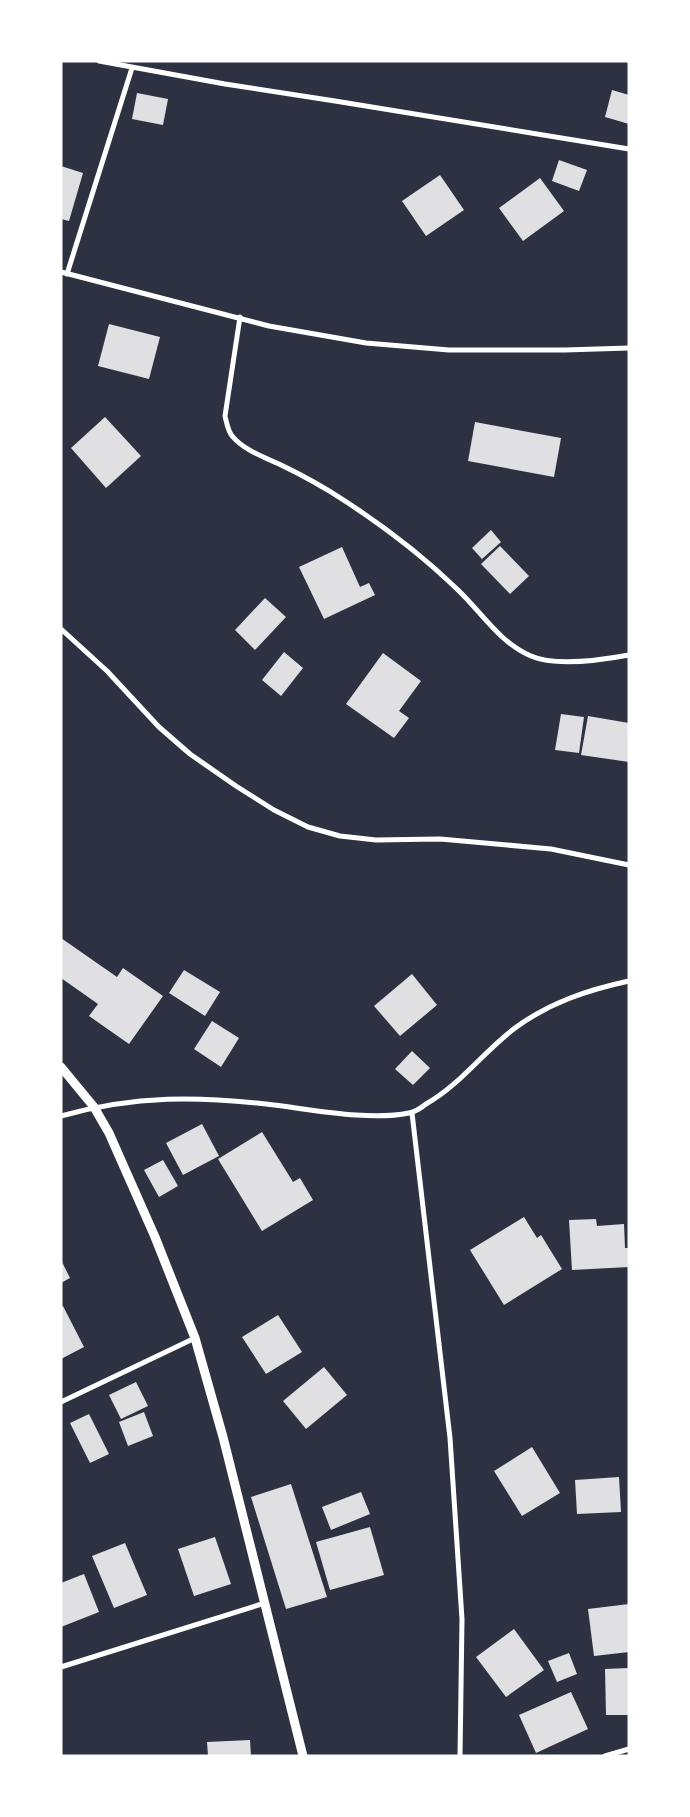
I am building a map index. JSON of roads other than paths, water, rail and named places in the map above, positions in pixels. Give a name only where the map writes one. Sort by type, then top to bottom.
[{"type":"street","points":[[99,61],[132,68],[629,149]]},
{"type":"street","points":[[132,68],[64,273],[269,326],[366,343],[448,350],[629,348]]},
{"type":"street","points":[[240,318],[226,416],[232,437],[253,451],[304,476],[390,532],[460,591],[514,648],[533,657],[557,661],[629,655]]},
{"type":"street","points":[[61,629],[107,671],[159,728],[190,754],[274,810],[308,826],[340,836],[376,840],[440,839],[551,849],[629,865]]},
{"type":"street","points":[[61,1116],[94,1107],[159,1098],[246,1102],[384,1117],[412,1113],[431,1102],[452,1086],[513,1029],[538,1013],[575,996],[629,981]]},
{"type":"street","points":[[61,1067],[94,1107],[109,1133],[155,1237],[195,1338],[223,1437],[303,1756]]},
{"type":"street","points":[[412,1113],[450,1447],[462,1619],[460,1756]]},
{"type":"street","points":[[61,1402],[195,1338]]},
{"type":"street","points":[[61,1667],[265,1603]]},
{"type":"street","points":[[605,1756],[629,1749]]}]
